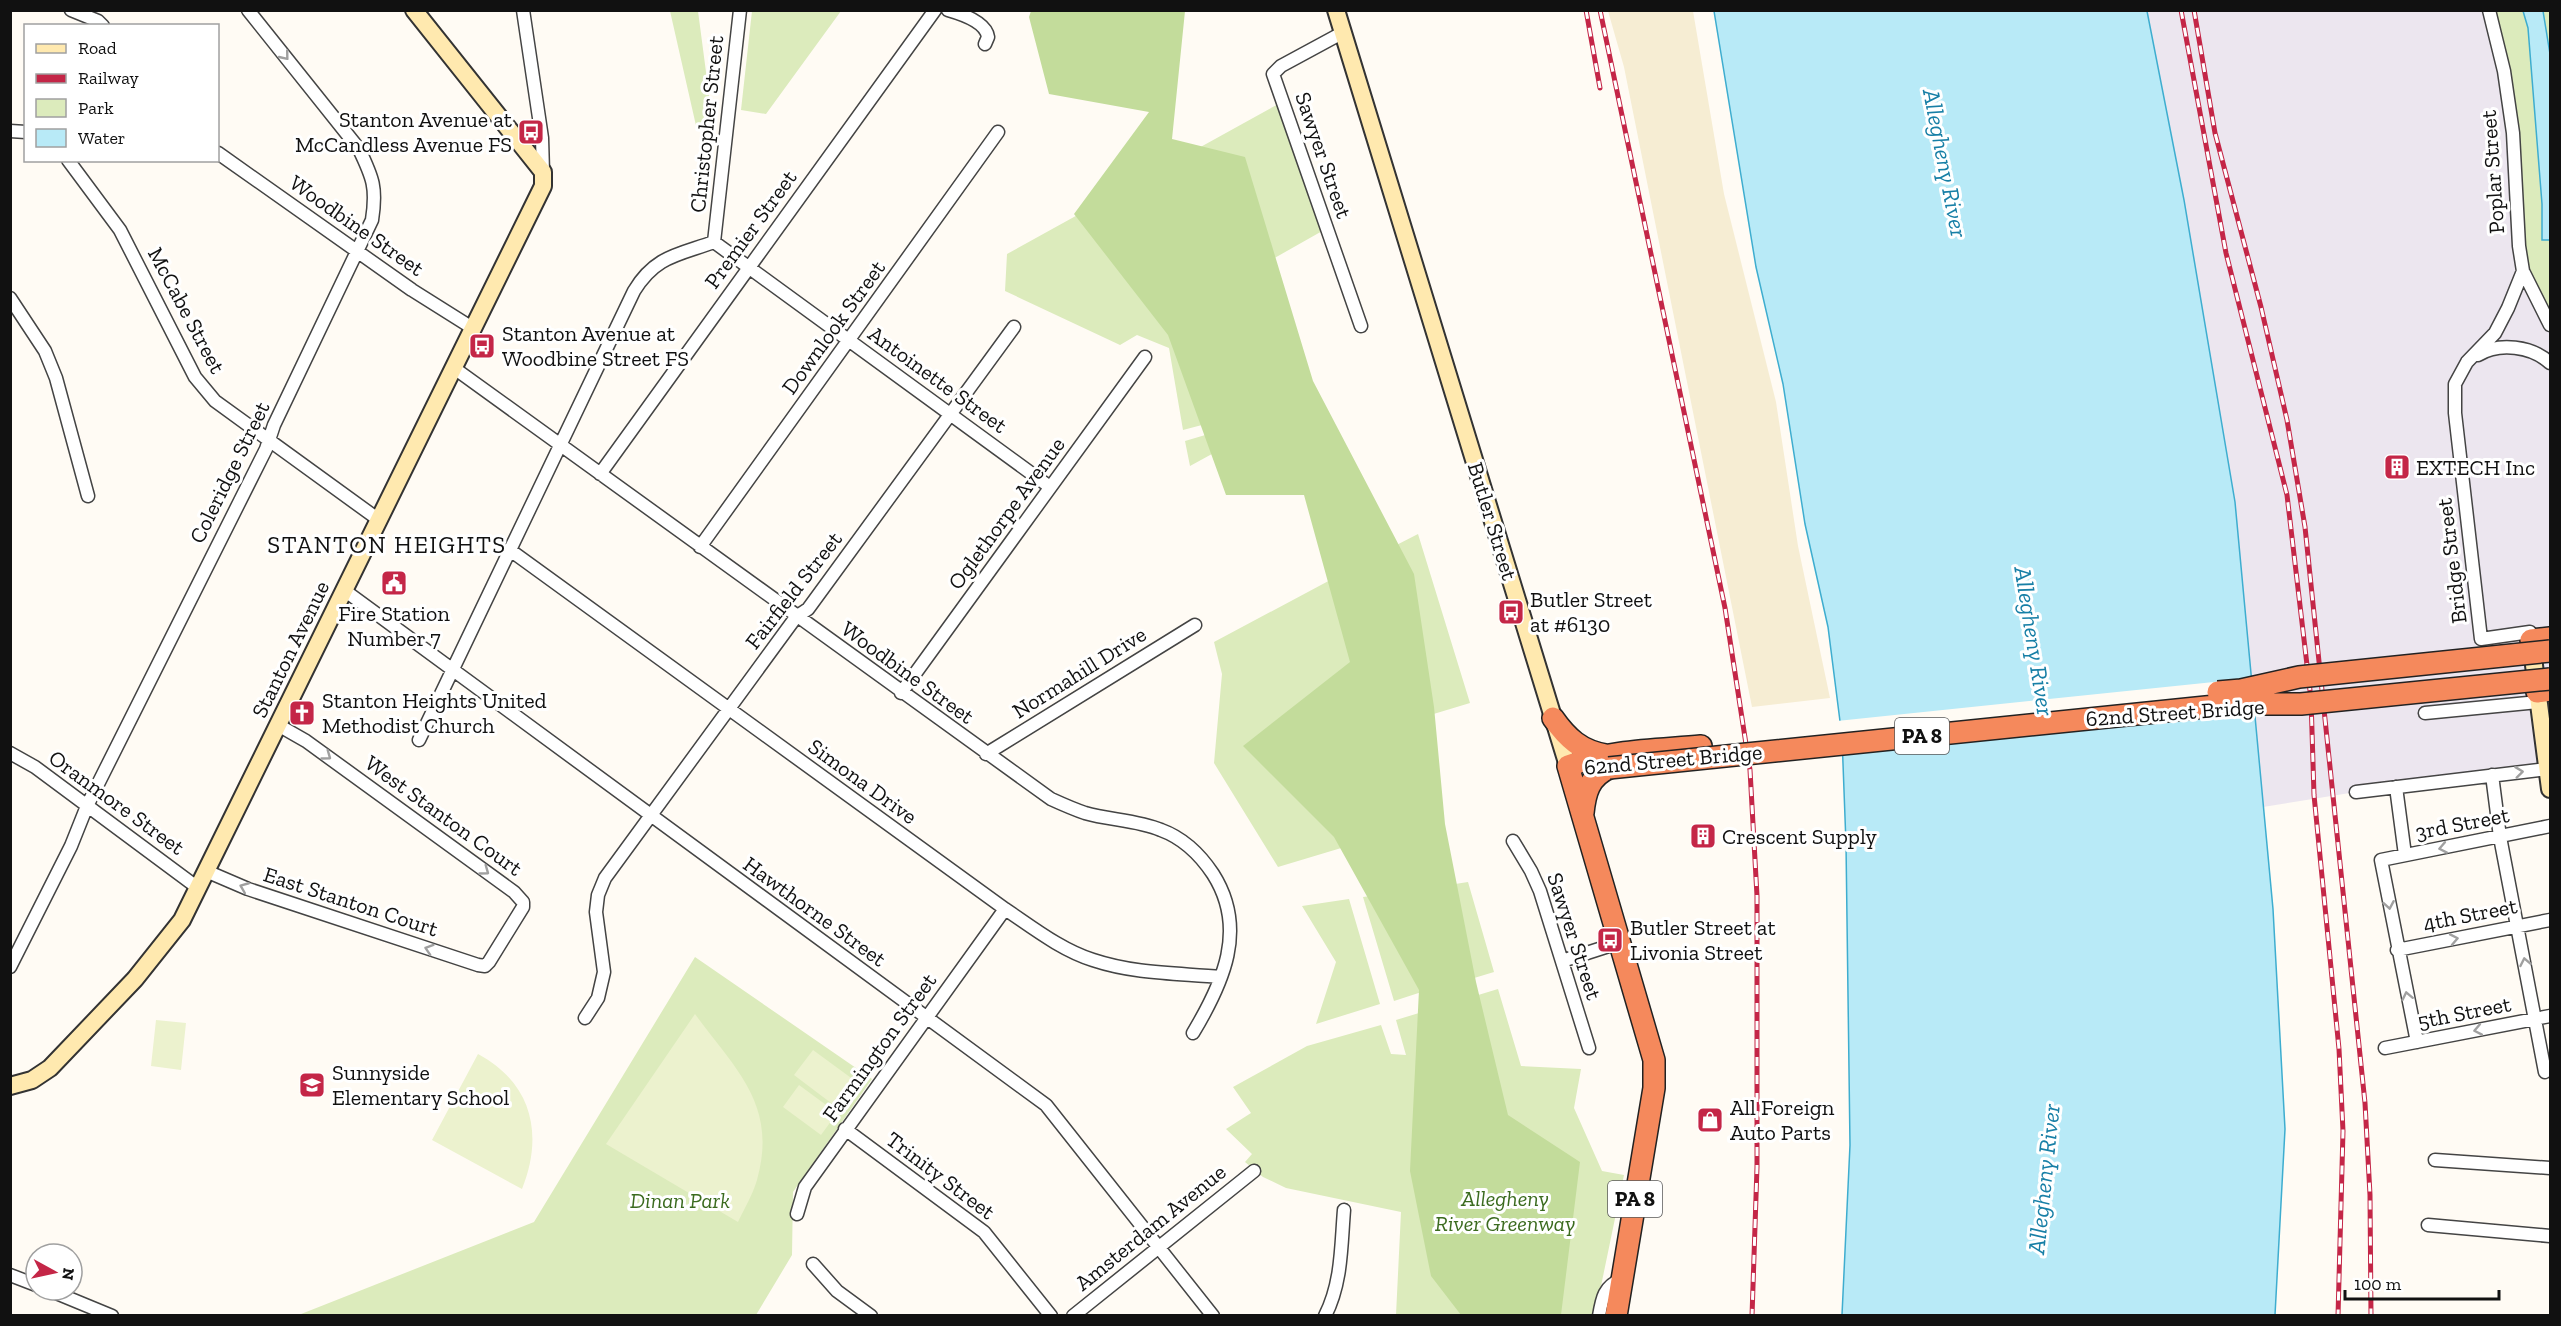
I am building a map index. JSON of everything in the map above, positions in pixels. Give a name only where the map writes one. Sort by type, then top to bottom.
[{"type":"highway","name":"62nd Street Bridge","points":[[2238,697],[2299,677],[2550,651]]},
{"type":"highway","points":[[2238,697],[2550,664]]},
{"type":"highway","name":"62nd Street Bridge","points":[[1568,766],[2238,697],[2301,704],[2544,691]]},
{"type":"highway","points":[[1553,718],[1569,738],[1598,763]]},
{"type":"highway","name":"PA 8","points":[[1583,816],[1585,796],[1598,763]]},
{"type":"highway","name":"Butler Street","points":[[1568,766],[1650,1040],[1655,1070],[1654,1088],[1616,1316]]},
{"type":"street","points":[[71,10],[101,24]]},
{"type":"street","name":"Coleridge Street","points":[[10,967],[71,846],[87,806],[269,440],[372,220],[376,194],[371,173],[359,149],[248,10]]},
{"type":"street","points":[[414,10],[543,172]]},
{"type":"street","points":[[523,10],[542,138],[543,172]]},
{"type":"street","name":"Christopher Street","points":[[714,242],[740,10]]},
{"type":"street","name":"Premier Street","points":[[600,474],[935,10]]},
{"type":"street","points":[[948,10],[973,20],[985,28],[988,37],[985,44]]},
{"type":"street","name":"Butler Street","points":[[1335,10],[1568,766]]},
{"type":"street","name":"Poplar Street","points":[[2488,10],[2504,71],[2513,133],[2519,246],[2523,271],[2550,325]]},
{"type":"street","name":"Sawyer Street","points":[[1342,33],[1281,66],[1273,74],[1361,326]]},
{"type":"street","name":"Downlook Street","points":[[700,547],[998,132]]},
{"type":"street","name":"Woodbine Street","points":[[219,154],[412,290],[474,329]]},
{"type":"street","name":"McCabe Street","points":[[69,162],[120,230],[195,377],[215,401],[379,520]]},
{"type":"street","name":"Stanton Avenue","points":[[10,1086],[32,1080],[50,1068],[135,979],[182,920],[474,329],[543,186],[543,172]]},
{"type":"street","points":[[419,740],[645,273],[661,261],[714,242]]},
{"type":"street","name":"Antoinette Street","points":[[714,242],[1050,487]]},
{"type":"street","name":"Bridge Street","points":[[2523,271],[2495,333],[2467,362],[2455,384],[2455,412],[2481,639],[2537,637]]},
{"type":"street","points":[[10,298],[45,351],[56,378],[88,496]]},
{"type":"street","name":"Fairfield Street","points":[[585,1018],[598,998],[604,972],[596,912],[598,895],[605,878],[796,617],[806,612],[1014,327]]},
{"type":"street","points":[[2467,362],[2488,349],[2504,347],[2525,350],[2545,358],[2550,363]]},
{"type":"street","name":"Oglethorpe Avenue","points":[[901,693],[1145,357]]},
{"type":"street","name":"Woodbine Street","points":[[454,368],[901,693],[1051,799],[1085,813],[1161,830],[1185,844],[1204,860],[1219,884],[1228,909],[1232,932],[1230,948],[1212,1001],[1193,1033]]},
{"type":"street","name":"Simona Drive","points":[[510,550],[1005,909],[1054,942],[1091,960],[1161,974],[1221,977]]},
{"type":"street","name":"Hawthorne Street","points":[[344,590],[1046,1105],[1213,1316]]},
{"type":"street","name":"Normahill Drive","points":[[986,754],[1195,626]]},
{"type":"street","points":[[2537,637],[2544,691],[2550,789]]},
{"type":"street","points":[[2425,712],[2544,691]]},
{"type":"street","name":"West Stanton Court","points":[[278,725],[315,748],[514,892],[523,902],[523,907],[493,957],[485,966]]},
{"type":"street","name":"Oranmore Street","points":[[10,753],[35,767],[198,888]]},
{"type":"street","points":[[2356,792],[2547,769]]},
{"type":"street","points":[[2492,775],[2500,837],[2546,1072]]},
{"type":"street","points":[[2396,787],[2405,855]]},
{"type":"street","name":"3rd Street","points":[[2397,950],[2381,860],[2550,826]]},
{"type":"street","name":"Sawyer Street","points":[[1513,841],[1536,880],[1589,1048]]},
{"type":"street","name":"East Stanton Court","points":[[206,871],[248,889],[485,966]]},
{"type":"street","name":"Farmington Street","points":[[797,1214],[805,1188],[845,1129],[1005,909]]},
{"type":"street","name":"4th Street","points":[[2397,950],[2550,920]]},
{"type":"street","points":[[1562,961],[1621,942]]},
{"type":"street","points":[[2397,950],[2416,1042]]},
{"type":"street","name":"5th Street","points":[[2385,1048],[2550,1016]]},
{"type":"street","name":"Trinity Street","points":[[845,1129],[984,1232],[1051,1316]]},
{"type":"street","points":[[2435,1160],[2550,1168]]},
{"type":"street","name":"Amsterdam Avenue","points":[[1073,1316],[1254,1171]]},
{"type":"street","points":[[1325,1316],[1332,1303],[1339,1278],[1344,1210]]},
{"type":"street","points":[[2428,1225],[2550,1236]]},
{"type":"street","points":[[813,1264],[837,1291],[871,1316]]},
{"type":"street","points":[[1599,1316],[1602,1298],[1607,1288],[1622,1279]]},
{"type":"street","points":[[78,1302],[112,1316]]},
{"type":"shaded area","points":[[1608,11],[1693,11],[1724,194],[1776,402],[1798,546],[1830,698],[1752,707],[1624,67]]},
{"type":"shaded area","points":[[2147,11],[2495,11],[2550,301],[2550,789],[2547,769],[2356,792],[2263,807],[2235,502],[2184,200]]},
{"type":"green space","points":[[670,11],[698,11],[714,133],[697,130]]},
{"type":"green space","points":[[752,11],[841,11],[766,114],[741,110]]},
{"type":"green space","points":[[1031,11],[1185,11],[1172,139],[1245,157],[1313,381],[1414,574],[1434,707],[1445,824],[1476,982],[1508,1115],[1580,1162],[1561,1315],[1461,1315],[1431,1276],[1410,1171],[1419,990],[1334,837],[1243,746],[1350,662],[1304,495],[1226,495],[1168,335],[1074,214],[1149,112],[1049,94],[1029,17]]},
{"type":"green space","points":[[2489,11],[2550,11],[2550,325],[2523,271],[2516,171]]},
{"type":"green space","points":[[1280,103],[1324,230],[1264,264],[1236,416],[1183,430],[1169,348],[1137,335],[1120,345],[1005,291],[1007,254]]},
{"type":"green space","points":[[1239,425],[1243,437],[1190,466],[1185,441]]},
{"type":"green space","points":[[1418,534],[1470,703],[1427,716],[1377,555]]},
{"type":"green space","points":[[1364,562],[1441,818],[1278,867],[1214,763],[1222,674],[1214,642]]},
{"type":"green space","points":[[1468,882],[1494,972],[1451,985],[1423,889]]},
{"type":"green space","points":[[1408,891],[1437,987],[1394,1001],[1363,897]]},
{"type":"green space","points":[[1349,899],[1380,1004],[1316,1024],[1336,962],[1302,906]]},
{"type":"green space","name":"Dinan Park","points":[[695,957],[872,1079],[793,1192],[792,1255],[756,1315],[296,1316],[534,1222]]},
{"type":"green space","name":"Allegheny River Greenway","points":[[1498,989],[1521,1066],[1581,1069],[1574,1108],[1602,1171],[1624,1175],[1595,1315],[1396,1315],[1401,1212],[1286,1188],[1263,1177],[1245,1162],[1252,1154],[1226,1129],[1251,1113],[1233,1087],[1307,1046],[1381,1025],[1391,1054],[1406,1055],[1396,1020]]},
{"type":"green space","points":[[695,1014],[738,1071],[749,1090],[762,1130],[762,1154],[757,1180],[738,1222],[606,1144]]},
{"type":"green space","points":[[156,1020],[186,1023],[181,1070],[151,1066]]},
{"type":"green space","points":[[813,1050],[858,1083],[839,1109],[794,1075]]},
{"type":"green space","points":[[478,1054],[511,1080],[528,1112],[532,1130],[532,1149],[529,1169],[522,1189],[432,1140]]},
{"type":"green space","points":[[799,1085],[837,1113],[821,1135],[783,1107]]},
{"type":"water","name":"Allegheny River","points":[[1714,11],[2147,11],[2184,200],[2235,502],[2273,909],[2285,1129],[2275,1315],[1842,1315],[1850,1145],[1846,844],[1842,737],[1828,627],[1805,524],[1783,384],[1756,267]]},
{"type":"water","points":[[2523,11],[2543,11],[2550,54],[2550,240],[2542,240],[2542,204],[2528,28]]},
{"type":"pier","points":[[2243,679],[2257,709],[1839,737],[1837,721]]},
{"type":"railway","points":[[1586,10],[1600,88]]},
{"type":"railway","points":[[1600,10],[1725,608],[1750,770],[1757,896],[1757,1167],[1752,1316]]},
{"type":"railway","points":[[2181,10],[2226,253],[2287,495],[2311,699],[2314,795],[2339,1049],[2343,1131],[2338,1316]]},
{"type":"railway","points":[[2194,10],[2215,133],[2261,307],[2287,420],[2305,527],[2365,1103],[2370,1195],[2371,1316]]},
{"type":"place","name":"Stanton Avenue at McCandless Avenue FS","points":[[531,132]]},
{"type":"place","name":"Stanton Avenue at Woodbine Street FS","points":[[482,346]]},
{"type":"place","name":"EXTECH Inc","points":[[2397,467]]},
{"type":"place","name":"Fire Station Number 7","points":[[394,583]]},
{"type":"place","name":"Butler Street at #6130","points":[[1511,612]]},
{"type":"place","name":"Stanton Heights United Methodist Church","points":[[302,713]]},
{"type":"place","name":"Crescent Supply","points":[[1703,836]]},
{"type":"place","name":"Butler Street at Livonia Street","points":[[1610,940]]},
{"type":"place","name":"Sunnyside Elementary School","points":[[312,1085]]},
{"type":"place","name":"All Foreign Auto Parts","points":[[1710,1120]]},
{"type":"district","name":"STANTON HEIGHTS","points":[[387,545]]}]
